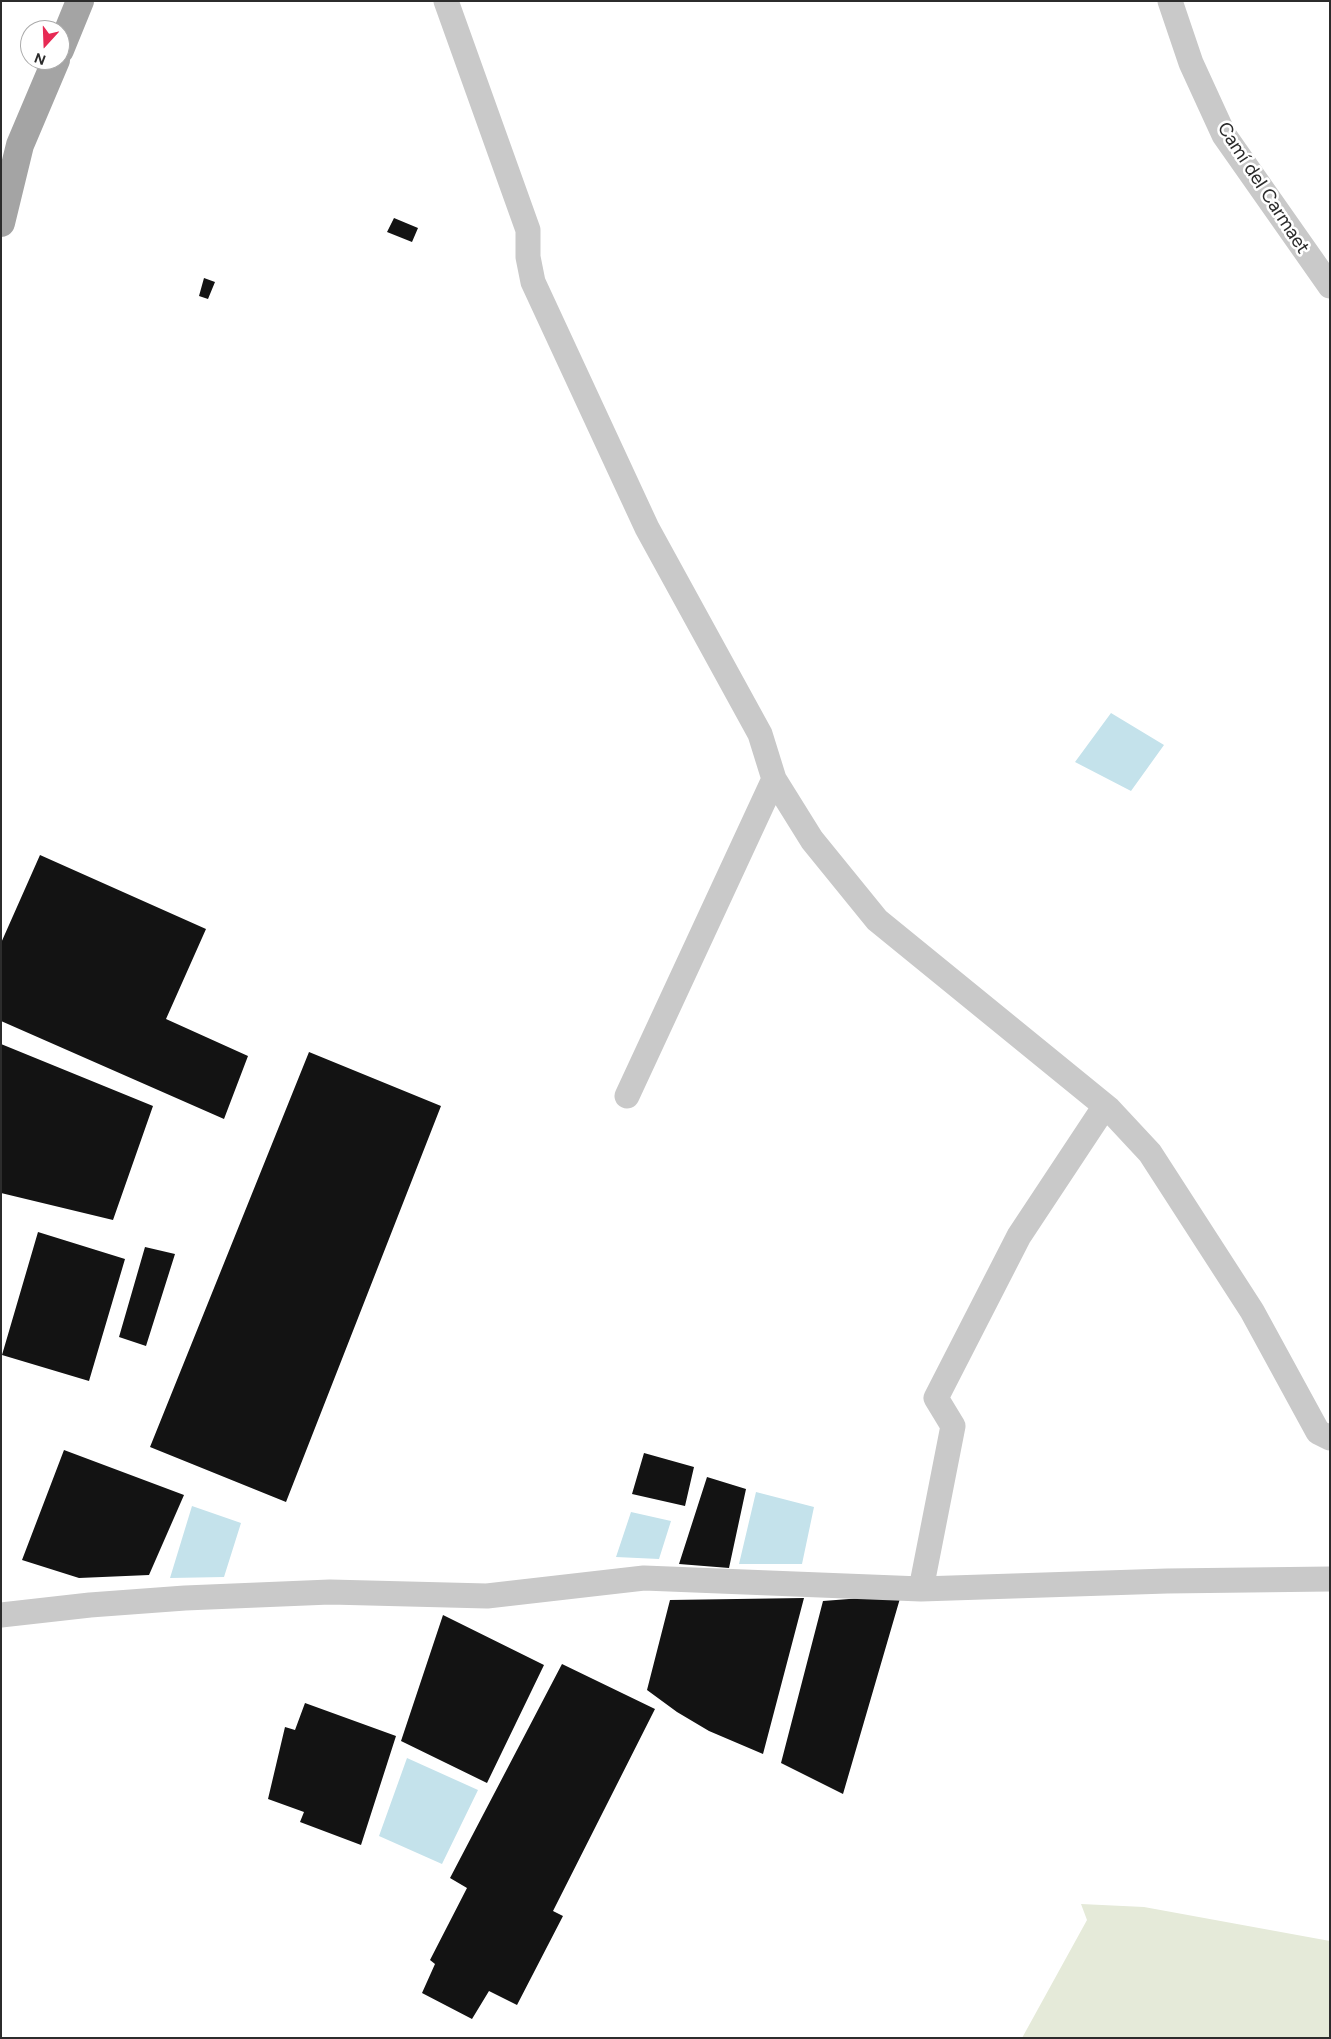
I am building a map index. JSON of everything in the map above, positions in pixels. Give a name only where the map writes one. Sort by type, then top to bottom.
[{"type":"main road","points":[[70,21],[76,3]]},
{"type":"main road","points":[[1,223],[20,145],[52,70]]},
{"type":"street","points":[[446,1],[528,230],[528,257],[533,282],[647,528],[760,734],[774,779],[812,840],[877,920],[1106,1106],[1150,1153],[1252,1311],[1318,1432],[1330,1438]]},
{"type":"street","name":"Camí del Carmaet","points":[[1170,1],[1191,63],[1224,135],[1330,286]]},
{"type":"street","points":[[627,1096],[774,779]]},
{"type":"street","points":[[921,1589],[953,1426],[936,1398],[1018,1236],[1106,1106]]},
{"type":"street","points":[[1,1615],[119,1603],[321,1592],[486,1596],[644,1578],[921,1589],[1167,1581],[1330,1579]]},
{"type":"green space","points":[[1081,1904],[1144,1907],[1330,1941],[1330,2038],[1022,2038],[1087,1920]]},
{"type":"water","points":[[1111,713],[1164,745],[1131,791],[1075,762]]},
{"type":"water","points":[[756,1492],[814,1507],[802,1564],[739,1564]]},
{"type":"water","points":[[192,1506],[241,1523],[224,1577],[170,1578]]},
{"type":"water","points":[[631,1512],[671,1521],[659,1559],[616,1557]]},
{"type":"water","points":[[407,1758],[478,1790],[442,1864],[379,1836]]},
{"type":"building","points":[[394,218],[418,228],[412,242],[387,232]]},
{"type":"building","points":[[204,278],[215,282],[208,299],[199,296]]},
{"type":"building","points":[[40,855],[206,929],[166,1019],[248,1056],[224,1119],[1,1021],[1,943]]},
{"type":"building","points":[[1,1044],[153,1106],[113,1220],[1,1193]]},
{"type":"building","points":[[309,1052],[441,1106],[286,1502],[150,1447]]},
{"type":"building","points":[[38,1232],[125,1259],[89,1381],[2,1355]]},
{"type":"building","points":[[145,1247],[175,1254],[146,1346],[119,1337]]},
{"type":"building","points":[[64,1450],[184,1495],[149,1575],[79,1578],[22,1560]]},
{"type":"building","points":[[644,1453],[694,1467],[685,1506],[632,1494]]},
{"type":"building","points":[[707,1477],[746,1489],[729,1568],[679,1564]]},
{"type":"building","points":[[901,1595],[843,1794],[781,1763],[823,1601]]},
{"type":"building","points":[[804,1598],[763,1754],[709,1731],[677,1712],[647,1690],[670,1600]]},
{"type":"building","points":[[443,1615],[544,1665],[487,1783],[401,1741]]},
{"type":"building","points":[[562,1664],[655,1709],[553,1911],[563,1916],[517,2005],[489,1991],[472,2019],[422,1993],[435,1964],[430,1960],[467,1888],[450,1878]]},
{"type":"building","points":[[305,1703],[396,1736],[361,1845],[300,1822],[304,1812],[268,1799],[285,1727],[295,1730]]}]
